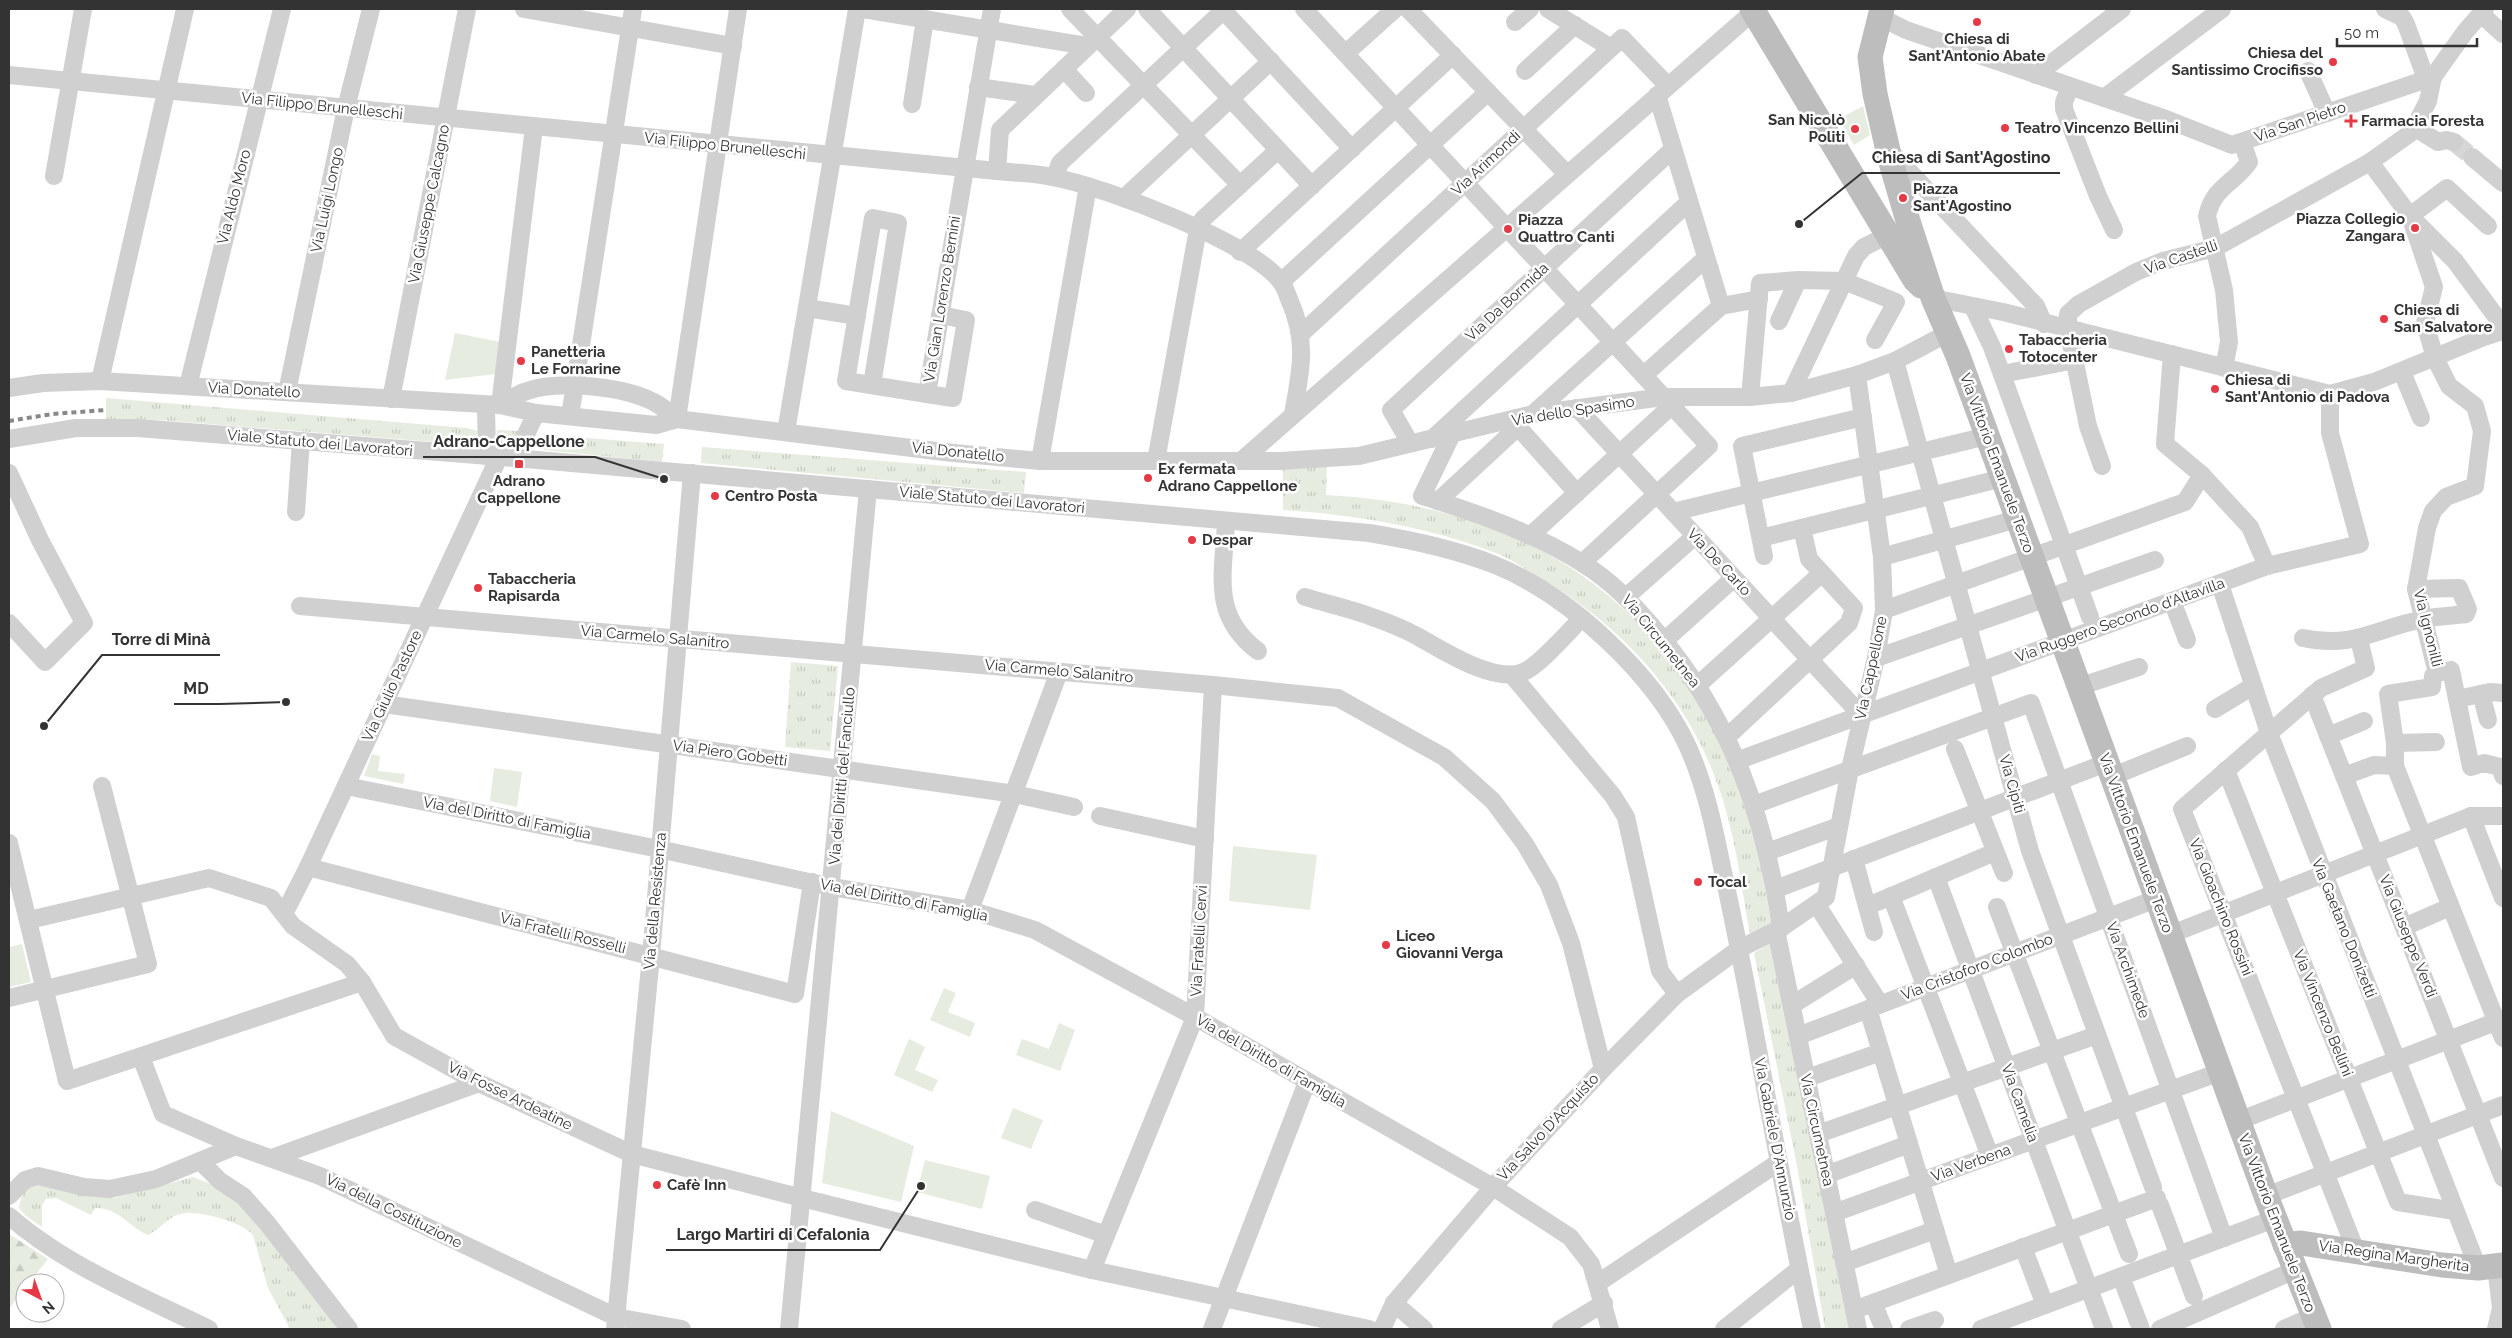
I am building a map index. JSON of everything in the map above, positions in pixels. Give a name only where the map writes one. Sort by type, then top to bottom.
[{"type":"street","points":[[54,176],[83,9]]},
{"type":"street","points":[[100,381],[185,9]]},
{"type":"street","name":"Via Aldo Moro","points":[[188,386],[282,9]]},
{"type":"street","name":"Via Luigi Longo","points":[[287,392],[346,108],[371,9]]},
{"type":"street","name":"Via Giuseppe Calcagno","points":[[391,399],[467,9]]},
{"type":"street","points":[[524,9],[733,46]]},
{"type":"street","points":[[570,416],[633,9]]},
{"type":"street","points":[[493,405],[535,389],[576,385],[635,396],[658,404],[677,419],[738,9]]},
{"type":"street","points":[[786,432],[857,9]]},
{"type":"street","points":[[863,9],[988,30],[1092,42]]},
{"type":"street","name":"Via Gian Lorenzo Bernini","points":[[872,385],[898,223],[873,218],[846,381],[927,394],[992,9]]},
{"type":"street","points":[[1070,9],[1092,42],[1144,85],[1240,185]]},
{"type":"street","points":[[997,171],[1000,130],[1127,9]]},
{"type":"street","points":[[1147,9],[1312,186]]},
{"type":"street","points":[[1055,177],[1060,163],[1223,9],[1352,149]]},
{"type":"street","points":[[1346,53],[1395,9]]},
{"type":"street","points":[[1408,9],[1567,174]]},
{"type":"street","points":[[1515,22],[1530,9]]},
{"type":"street","points":[[1548,9],[1611,48],[1622,38],[1663,91],[1673,149],[1721,306]]},
{"type":"street","points":[[2036,75],[2122,9]]},
{"type":"street","points":[[2110,100],[2128,80],[2222,9]]},
{"type":"street","points":[[2385,9],[2402,17],[2430,78],[2483,11],[2503,34]]},
{"type":"street","points":[[1242,461],[1753,10],[1915,280],[1933,298],[2172,354],[2330,394],[2402,372],[2484,337],[2503,331]]},
{"type":"street","points":[[1313,12],[1346,53],[1430,145],[1644,375],[1672,400],[1709,446],[1582,563]]},
{"type":"street","name":"Via San Pietro","points":[[1881,13],[1906,30],[2110,100],[2232,145],[2430,78]]},
{"type":"street","name":"Via Vittorio Emanuele Terzo","points":[[1881,13],[1870,57],[1875,94],[1889,154],[1933,298],[1958,356],[2108,770],[2270,1207],[2316,1323]]},
{"type":"street","points":[[912,104],[925,19]]},
{"type":"street","points":[[1525,71],[1575,25]]},
{"type":"street","name":"Via Arimondi","points":[[1302,333],[1611,48]]},
{"type":"street","points":[[1240,252],[1453,56]]},
{"type":"street","points":[[1124,198],[1271,61]]},
{"type":"street","points":[[1064,69],[1086,93]]},
{"type":"street","points":[[2308,71],[2327,113]]},
{"type":"street","name":"Via Filippo Brunelleschi","points":[[9,75],[1055,177],[1124,198],[1198,229],[1240,252],[1281,282]]},
{"type":"street","name":"Via Castelli","points":[[2068,329],[2068,314],[2079,304],[2136,272],[2163,261],[2215,248],[2370,162],[2412,132],[2428,101],[2430,78]]},
{"type":"street","points":[[978,87],[1036,95]]},
{"type":"street","points":[[2070,87],[2064,102],[2064,109],[2098,196],[2114,230]]},
{"type":"street","points":[[1293,414],[1299,378],[1302,333],[1281,282],[1488,92]]},
{"type":"street","points":[[500,457],[493,405],[534,127]]},
{"type":"street","points":[[2414,127],[2438,142],[2446,140],[2454,142]]},
{"type":"street","points":[[2224,368],[2229,342],[2224,290],[2207,216],[2210,204],[2217,191],[2249,162],[2242,142]]},
{"type":"street","name":"Via Da Bormida","points":[[1410,444],[1391,410],[1673,149]]},
{"type":"street","points":[[1156,461],[1198,229],[1203,219],[1278,150]]},
{"type":"street","points":[[1848,169],[1860,174],[1871,174],[1882,168],[1889,154],[2036,306],[2044,324]]},
{"type":"street","points":[[2472,158],[2503,183]]},
{"type":"street","points":[[2370,162],[2410,216],[2455,261],[2503,326]]},
{"type":"street","points":[[1040,461],[1088,186]]},
{"type":"street","points":[[2410,216],[2447,188],[2488,226]]},
{"type":"street","points":[[1432,438],[1689,202]]},
{"type":"street","points":[[2410,216],[2434,287],[2425,323],[2435,358]]},
{"type":"street","points":[[1791,393],[1856,256],[1864,248],[1888,235]]},
{"type":"street","points":[[1533,414],[1706,258]]},
{"type":"street","points":[[1779,321],[1798,280]]},
{"type":"street","points":[[1750,396],[1760,283],[1798,280],[1844,280],[1878,293],[1896,302],[1875,340]]},
{"type":"street","points":[[1644,375],[1721,306],[1759,298]]},
{"type":"street","points":[[1973,307],[1992,347],[2090,617]]},
{"type":"street","points":[[807,308],[857,316]]},
{"type":"street","points":[[927,394],[953,398],[966,320],[940,316]]},
{"type":"street","points":[[2068,329],[2088,426],[2102,466]]},
{"type":"street","name":"Via dello Spasimo","points":[[1242,461],[1359,456],[1432,438],[1517,423],[1533,414],[1577,408],[1791,393],[1897,367],[1948,333]]},
{"type":"street","points":[[2172,354],[2165,444],[2202,475],[2250,527],[2267,566]]},
{"type":"street","name":"Via Ignonilli","points":[[2435,358],[2449,386],[2475,406],[2482,431],[2475,486],[2446,497],[2428,519],[2416,589],[2437,673],[2451,670],[2471,767],[2484,763],[2500,767],[2503,776]]},
{"type":"street","points":[[2002,374],[2075,360]]},
{"type":"street","name":"Via Cipitì","points":[[1897,367],[2030,851],[2194,1296]]},
{"type":"street","points":[[2402,372],[2421,418]]},
{"type":"street","name":"Via Cappellone","points":[[1740,949],[1778,929],[1826,897],[1850,769],[1876,658],[1884,610],[1882,557],[1862,417],[1854,378]]},
{"type":"street","name":"Via Donatello","points":[[9,388],[43,383],[100,381],[188,386],[493,405],[536,413],[656,425],[677,419],[944,452],[1040,461],[1242,461]]},
{"type":"street","name":"Via Ruggero Secondo d'Altavilla","points":[[1738,760],[2267,566],[2360,544],[2330,433],[2330,394]]},
{"type":"street","points":[[1530,536],[1619,454],[1672,400]]},
{"type":"street","name":"Via De Carlo","points":[[1577,408],[1862,716]]},
{"type":"street","name":"Via Giulio Pastore","points":[[284,914],[308,867],[500,457],[536,413]]},
{"type":"street","points":[[1764,556],[1742,446],[1862,417]]},
{"type":"street","points":[[1430,499],[1517,423],[1577,493]]},
{"type":"street","name":"Viale Statuto dei Lavoratori","points":[[9,439],[76,428],[138,428],[692,473],[1369,533],[1415,540],[1496,566],[1538,588],[1582,618],[1632,665],[1673,719],[1688,747],[1711,813],[1740,949]]},
{"type":"street","points":[[1430,499],[1452,434]]},
{"type":"street","points":[[1673,512],[1987,436]]},
{"type":"street","points":[[296,512],[301,441]]},
{"type":"street","points":[[9,473],[40,540],[84,623],[44,662],[9,623]]},
{"type":"street","name":"Via della Resistenza","points":[[616,1323],[692,473]]},
{"type":"street","points":[[1884,610],[2030,556],[2185,502],[2202,475]]},
{"type":"street","points":[[1760,538],[2003,478]]},
{"type":"street","name":"Via dei Diritti del Fanciullo","points":[[797,1202],[812,1094],[868,489]]},
{"type":"street","name":"Via Circumetnea","points":[[1430,499],[1467,510],[1530,536],[1582,563],[1626,597],[1664,641],[1698,685],[1727,737],[1738,760],[1754,805],[1776,889],[1778,929],[1792,1006],[1858,1329]]},
{"type":"street","points":[[1882,557],[2017,519]]},
{"type":"street","points":[[1226,521],[1222,598],[1226,614],[1239,632],[1258,651]]},
{"type":"street","points":[[1727,737],[1849,623],[1854,608],[1809,559],[1802,528]]},
{"type":"street","points":[[1626,597],[1695,536]]},
{"type":"street","points":[[1876,658],[2155,560]]},
{"type":"street","points":[[1698,685],[1822,573]]},
{"type":"street","points":[[1664,641],[1734,578]]},
{"type":"street","name":"Via Gaetano Donizetti","points":[[2220,584],[2269,733],[2322,875],[2455,1211],[2492,1266],[2502,1308]]},
{"type":"street","points":[[2303,638],[2324,643],[2359,639],[2423,619],[2466,614],[2468,608],[2459,588],[2416,589]]},
{"type":"street","points":[[1305,597],[1373,617],[1415,635],[1477,668],[1512,675],[1524,672],[1562,640],[1582,618]]},
{"type":"street","points":[[2172,601],[2187,640]]},
{"type":"street","name":"Via Carmelo Salanitro","points":[[300,606],[1213,685],[1338,698],[1444,757],[1494,801],[1525,844],[1549,885],[1571,943],[1603,1069]]},
{"type":"street","name":"Via Gioachino Rossini","points":[[2356,1251],[2182,809],[2321,688],[2366,668],[2359,639]]},
{"type":"street","points":[[2078,686],[2139,667]]},
{"type":"street","points":[[970,910],[1015,794],[1059,672]]},
{"type":"street","points":[[2437,673],[2432,676],[2432,688],[2388,694],[2395,743],[2395,766],[2450,907],[2500,1020],[2503,1038]]},
{"type":"street","points":[[1512,675],[1612,796],[1626,817],[1660,971],[1677,994]]},
{"type":"street","name":"Via Fratelli Cervi","points":[[1100,1271],[1106,1235],[1195,1017],[1213,685]]},
{"type":"street","points":[[2215,709],[2253,686]]},
{"type":"street","points":[[2457,699],[2481,694],[2503,693]]},
{"type":"street","points":[[2481,694],[2488,720]]},
{"type":"street","name":"Via Giuseppe Verdi","points":[[2312,695],[2503,1178]]},
{"type":"street","name":"Via Piero Gobetti","points":[[384,704],[1015,794],[1074,807]]},
{"type":"street","name":"Via Archimede","points":[[1993,717],[2031,704],[2224,1238]]},
{"type":"street","points":[[1754,805],[1993,717]]},
{"type":"street","points":[[2328,736],[2364,722]]},
{"type":"street","points":[[2395,743],[2436,742]]},
{"type":"street","points":[[1776,889],[2059,780],[2108,770],[2187,746]]},
{"type":"street","points":[[1955,749],[2004,874]]},
{"type":"street","points":[[2344,776],[2374,765],[2395,766]]},
{"type":"street","name":"Via Vincenzo Bellini","points":[[2226,770],[2398,1202],[2455,1211]]},
{"type":"street","points":[[9,998],[148,964],[132,896],[102,786]]},
{"type":"street","name":"Via del Diritto di Famiglia","points":[[346,786],[659,848],[832,886],[970,910],[1035,930],[1195,1017],[1306,1082],[1493,1186],[1570,1237],[1591,1264],[1604,1303],[1610,1329]]},
{"type":"street","points":[[1100,816],[1205,839]]},
{"type":"street","points":[[2471,816],[2498,869],[2503,898]]},
{"type":"street","points":[[2169,934],[2471,816],[2503,816]]},
{"type":"street","points":[[1767,852],[1839,826]]},
{"type":"street","points":[[9,843],[67,1081],[362,982]]},
{"type":"street","points":[[1868,906],[1995,852]]},
{"type":"street","points":[[1854,859],[1874,932]]},
{"type":"street","name":"Via Fratelli Rosselli","points":[[308,867],[795,994],[812,882]]},
{"type":"street","name":"Via Camelia","points":[[1936,877],[2104,1329]]},
{"type":"street","name":"Via Fosse Ardeatine","points":[[29,920],[209,878],[271,898],[293,926],[347,964],[362,982],[394,1036],[479,1083],[632,1154],[797,1202],[1100,1271]]},
{"type":"street","points":[[1891,896],[1990,1156]]},
{"type":"street","name":"Via Cristoforo Colombo","points":[[1798,1036],[2156,899]]},
{"type":"street","points":[[1817,904],[1856,965],[1874,1007],[1881,1052],[1949,1275]]},
{"type":"street","points":[[1997,906],[2128,1254]]},
{"type":"street","points":[[2404,926],[2450,907]]},
{"type":"street","name":"Via Salvo D'Acquisto","points":[[1382,1329],[1394,1303],[1493,1186],[1603,1069],[1677,994],[1740,949]]},
{"type":"street","name":"Via Gabriele D'Annunzio","points":[[1740,949],[1799,1269],[1812,1329]]},
{"type":"street","points":[[1792,1006],[1856,965]]},
{"type":"street","points":[[2238,1121],[2500,1020]]},
{"type":"street","points":[[1818,1134],[2097,1035]]},
{"type":"street","points":[[1806,1078],[1881,1052]]},
{"type":"street","name":"Via della Costituzione","points":[[141,1056],[163,1114],[236,1146],[320,1176],[616,1323],[682,1329]]},
{"type":"street","name":"Via Verbena","points":[[1834,1214],[2220,1072]]},
{"type":"street","points":[[1212,1329],[1306,1082]]},
{"type":"street","points":[[272,1158],[479,1083]]},
{"type":"street","points":[[1981,1329],[2022,1322],[2045,1305],[2224,1238],[2325,1173],[2503,1105]]},
{"type":"street","points":[[1826,1175],[1909,1144]]},
{"type":"street","points":[[9,1196],[26,1180],[38,1176],[84,1187],[110,1189],[156,1179],[236,1146]]},
{"type":"street","points":[[200,1161],[220,1181],[243,1196],[351,1327]]},
{"type":"street","points":[[1598,1283],[1779,1162]]},
{"type":"street","points":[[1854,1310],[2157,1196]]},
{"type":"street","points":[[789,1329],[797,1202]]},
{"type":"street","points":[[1036,1210],[1106,1235]]},
{"type":"street","points":[[9,1216],[56,1250],[109,1281],[209,1329]]},
{"type":"street","points":[[1844,1263],[1935,1230]]},
{"type":"street","name":"Via Regina Margherita","points":[[2285,1245],[2301,1243],[2442,1265],[2492,1266]]},
{"type":"street","points":[[2022,1248],[2045,1305]]},
{"type":"street","points":[[1724,1329],[1799,1269]]},
{"type":"street","points":[[2167,1328],[2295,1270]]},
{"type":"street","points":[[1100,1271],[1358,1328]]},
{"type":"street","points":[[2121,1277],[2141,1329]]},
{"type":"street","points":[[1394,1303],[1424,1329]]},
{"type":"street","points":[[1560,1329],[1604,1303]]},
{"type":"street","points":[[1873,1303],[1884,1329]]},
{"type":"street","points":[[2496,1329],[2502,1308]]},
{"type":"street","points":[[1909,1329],[1935,1320]]},
{"type":"street","points":[[2284,1329],[2316,1323]]},
{"type":"green space","points":[[1863,106],[1870,135],[1854,145],[1839,119]]},
{"type":"green space","points":[[455,333],[500,342],[496,374],[445,380]]},
{"type":"green space","points":[[106,398],[467,428],[478,431],[472,445],[160,420],[106,419]]},
{"type":"green space","points":[[497,430],[520,431],[513,450],[502,448],[496,444]]},
{"type":"green space","points":[[548,435],[664,444],[662,462],[544,450],[542,443]]},
{"type":"green space","points":[[702,447],[1026,472],[1024,493],[701,463]]},
{"type":"green space","points":[[1327,465],[1326,495],[1398,503],[1464,519],[1525,542],[1580,574],[1629,614],[1672,662],[1708,720],[1739,786],[1755,837],[1772,926],[1750,934],[1733,839],[1723,801],[1704,750],[1668,691],[1621,638],[1595,615],[1566,594],[1501,555],[1475,545],[1394,524],[1338,515],[1283,510],[1283,469]]},
{"type":"green space","points":[[791,662],[838,666],[830,751],[785,747]]},
{"type":"green space","points":[[372,754],[380,756],[378,771],[405,774],[403,784],[364,776]]},
{"type":"green space","points":[[494,768],[522,772],[517,807],[490,801]]},
{"type":"green space","points":[[1233,846],[1317,855],[1310,910],[1229,901]]},
{"type":"green space","points":[[1773,941],[1854,1329],[1825,1329],[1797,1166],[1754,953]]},
{"type":"green space","points":[[22,944],[31,982],[9,987],[9,947]]},
{"type":"green space","points":[[944,988],[956,993],[948,1012],[975,1023],[970,1037],[930,1020]]},
{"type":"green space","points":[[1059,1023],[1075,1030],[1060,1071],[1016,1055],[1022,1039],[1049,1049]]},
{"type":"green space","points":[[909,1039],[925,1047],[915,1070],[938,1080],[932,1092],[894,1075]]},
{"type":"green space","points":[[1013,1108],[1043,1120],[1031,1149],[1001,1138]]},
{"type":"green space","points":[[831,1111],[914,1146],[901,1202],[822,1183]]},
{"type":"green space","points":[[925,1160],[990,1176],[982,1209],[917,1192]]},
{"type":"green space","points":[[193,1177],[221,1188],[240,1203],[300,1270],[337,1329],[290,1329],[268,1288],[253,1235],[248,1230],[230,1221],[197,1213],[180,1214],[148,1235],[111,1211],[95,1208],[91,1215],[56,1198],[46,1199],[42,1205],[42,1227],[26,1216],[19,1208],[21,1198],[27,1188],[48,1184],[76,1193],[115,1198]]},
{"type":"green space","points":[[9,1234],[48,1259],[37,1273],[15,1273],[15,1301],[9,1309]]},
{"type":"tunnel","points":[[2454,142],[2472,157]]},
{"type":"railway","points":[[9,421],[52,414],[106,410]]},
{"type":"place","name":"Chiesa di Sant'Antonio Abate","points":[[1977,22]]},
{"type":"place","name":"Chiesa del Santissimo Crocifisso","points":[[2333,62]]},
{"type":"place","name":"Farmacia Foresta","points":[[2351,121]]},
{"type":"place","name":"Teatro Vincenzo Bellini","points":[[2005,128]]},
{"type":"place","name":"San Nicolò Politi","points":[[1855,129]]},
{"type":"place","name":"Piazza Sant'Agostino","points":[[1903,198]]},
{"type":"place","name":"Chiesa di Sant'Agostino","points":[[1799,224]]},
{"type":"place","name":"Piazza Collegio Zangara","points":[[2415,228]]},
{"type":"place","name":"Piazza Quattro Canti","points":[[1508,229]]},
{"type":"place","name":"Chiesa di San Salvatore","points":[[2384,319]]},
{"type":"place","name":"Tabaccheria Totocenter","points":[[2009,349]]},
{"type":"place","name":"Panetteria Le Fornarine","points":[[521,361]]},
{"type":"place","name":"Chiesa di Sant'Antonio di Padova","points":[[2215,389]]},
{"type":"place","name":"Adrano Cappellone","points":[[519,464]]},
{"type":"place","name":"Ex fermata Adrano Cappellone","points":[[1148,478]]},
{"type":"place","name":"Adrano-Cappellone","points":[[664,479]]},
{"type":"place","name":"Centro Posta","points":[[715,496]]},
{"type":"place","name":"Despar","points":[[1192,540]]},
{"type":"place","name":"Tabaccheria Rapisarda","points":[[478,588]]},
{"type":"place","name":"MD","points":[[286,702]]},
{"type":"place","name":"Torre di Minà","points":[[44,726]]},
{"type":"place","name":"Tocal","points":[[1698,882]]},
{"type":"place","name":"Liceo Giovanni Verga","points":[[1386,945]]},
{"type":"place","name":"Cafè Inn","points":[[657,1185]]},
{"type":"place","name":"Largo Martiri di Cefalonia","points":[[921,1186]]}]
